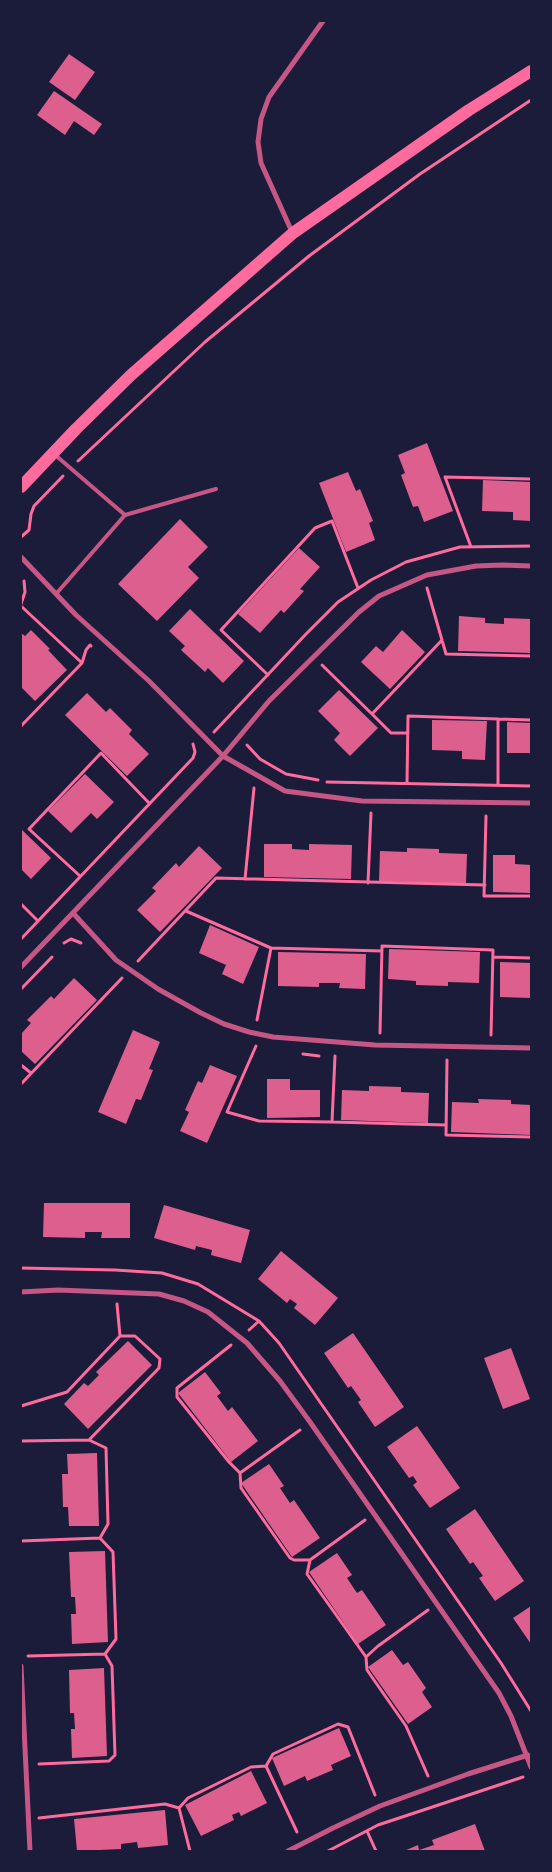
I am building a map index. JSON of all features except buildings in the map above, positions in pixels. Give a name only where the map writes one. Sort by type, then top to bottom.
[{"type":"main road","points":[[21,487],[131,375],[293,233],[469,110],[531,71]]},
{"type":"street","points":[[293,233],[261,164],[258,142],[260,119],[270,97],[323,21]]},
{"type":"street","points":[[21,557],[76,615],[149,681],[223,756],[286,791],[371,801],[531,803]]},
{"type":"street","points":[[21,966],[223,756],[269,701],[359,612],[379,596],[424,576],[476,566],[531,566]]},
{"type":"street","points":[[73,913],[116,960],[158,989],[224,1024],[254,1033],[274,1037],[379,1046],[531,1048]]},
{"type":"street","points":[[21,1292],[58,1290],[159,1294],[184,1301],[208,1312],[241,1337],[280,1382],[310,1422],[499,1694],[528,1755],[531,1768]]},
{"type":"street","points":[[21,1666],[30,1851]]},
{"type":"street","points":[[288,1851],[380,1806],[528,1755]]},
{"type":"lane","points":[[53,454],[125,516]]},
{"type":"lane","points":[[56,594],[125,516],[216,489]]},
{"type":"path","points":[[21,537],[29,530],[34,506],[70,469],[205,342],[309,256],[420,174],[531,100]]},
{"type":"path","points":[[471,547],[445,477],[531,479]]},
{"type":"path","points":[[268,675],[221,630],[315,528],[332,521],[358,588]]},
{"type":"path","points":[[418,559],[446,654],[531,656]]},
{"type":"path","points":[[21,578],[25,583],[21,605],[82,664]]},
{"type":"path","points":[[372,714],[442,640]]},
{"type":"path","points":[[298,643],[391,733],[408,732]]},
{"type":"path","points":[[21,726],[82,664],[86,650],[90,645],[97,652]]},
{"type":"path","points":[[408,783],[408,716],[531,720]]},
{"type":"path","points":[[498,719],[498,785]]},
{"type":"path","points":[[225,721],[260,759],[286,774],[324,782],[531,786]]},
{"type":"path","points":[[21,939],[193,758],[195,752],[192,743]]},
{"type":"path","points":[[80,876],[29,829],[101,753],[150,804]]},
{"type":"path","points":[[245,879],[255,774],[260,759]]},
{"type":"path","points":[[368,882],[372,782]]},
{"type":"path","points":[[486,785],[484,896],[531,896]]},
{"type":"path","points":[[21,1084],[216,878],[484,886]]},
{"type":"path","points":[[21,904],[38,921]]},
{"type":"path","points":[[186,911],[271,948],[382,951]]},
{"type":"path","points":[[379,1046],[382,946],[493,950],[490,1048]]},
{"type":"path","points":[[254,1033],[271,948]]},
{"type":"path","points":[[493,957],[531,958]]},
{"type":"path","points":[[256,1046],[227,1112],[259,1121],[446,1125]]},
{"type":"path","points":[[332,1122],[335,1056]]},
{"type":"path","points":[[447,1060],[446,1135],[531,1137]]},
{"type":"path","points":[[21,1065],[31,1073]]},
{"type":"path","points":[[259,1321],[177,1388],[177,1397],[240,1474],[241,1488],[290,1558],[294,1560],[310,1560],[388,1501]]},
{"type":"path","points":[[21,1406],[67,1392],[120,1336],[135,1336],[160,1360],[160,1368],[89,1440]]},
{"type":"path","points":[[240,1474],[326,1411]]},
{"type":"path","points":[[21,1441],[89,1440],[106,1448],[108,1524],[100,1538]]},
{"type":"path","points":[[21,1541],[100,1538],[113,1552],[116,1639],[105,1654]]},
{"type":"path","points":[[310,1560],[307,1574],[366,1657],[367,1670],[406,1726],[438,1805]]},
{"type":"path","points":[[366,1657],[378,1646],[453,1594]]},
{"type":"path","points":[[21,1656],[105,1654]]},
{"type":"path","points":[[27,1765],[109,1761],[115,1755],[112,1666],[105,1654]]},
{"type":"path","points":[[266,1766],[273,1754],[338,1724],[348,1727],[387,1822]]},
{"type":"path","points":[[179,1808],[188,1798],[251,1767],[266,1766]]},
{"type":"path","points":[[266,1766],[302,1844]]},
{"type":"path","points":[[328,1851],[387,1822],[531,1774]]},
{"type":"path","points":[[29,1819],[165,1804],[179,1808]]},
{"type":"path","points":[[179,1808],[190,1851]]},
{"type":"path","points":[[367,1831],[376,1851]]}]
